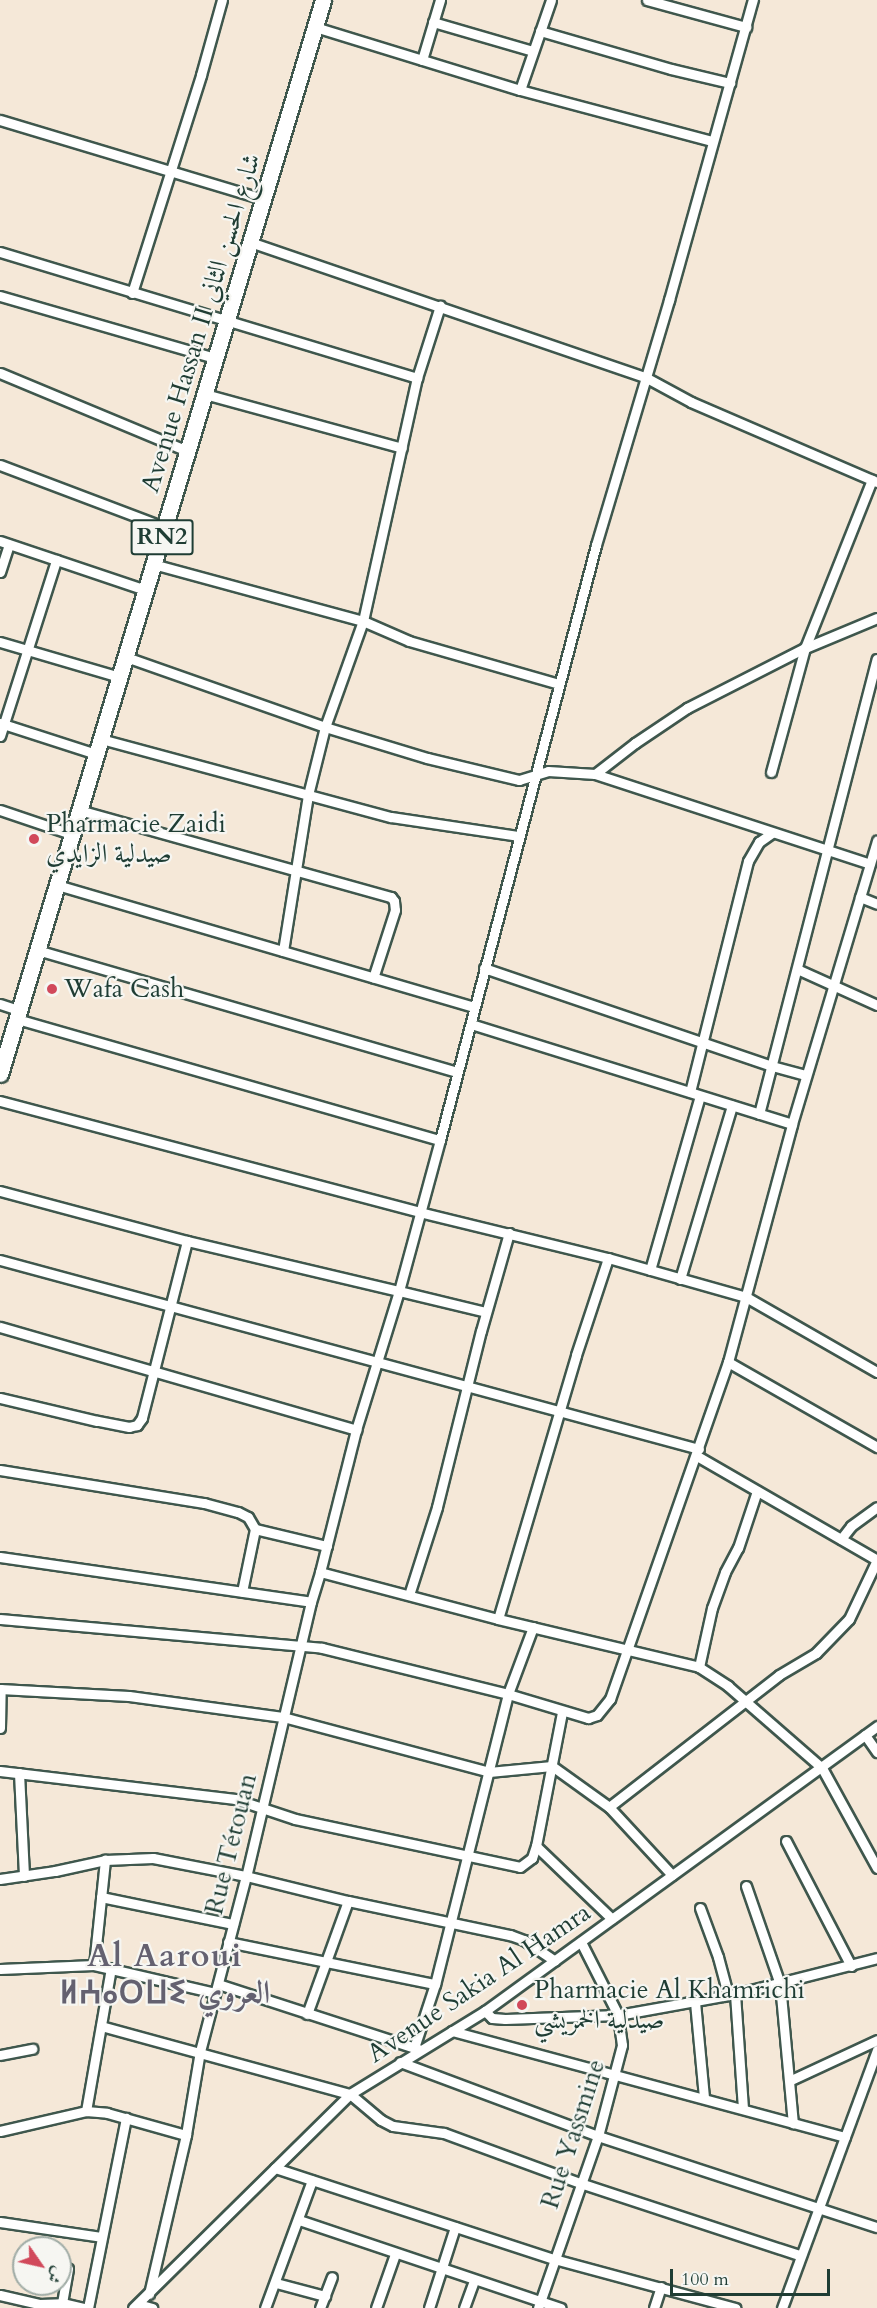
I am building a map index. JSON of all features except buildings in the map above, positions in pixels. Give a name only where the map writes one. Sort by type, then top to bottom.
[{"type":"main road","name":"Avenue Hassan II شارع الحسن الثاني","points":[[0,1074],[323,0]]},
{"type":"street","points":[[132,293],[222,0]]},
{"type":"street","points":[[422,60],[440,0]]},
{"type":"street","points":[[520,90],[551,0]]},
{"type":"street","points":[[647,0],[746,27]]},
{"type":"street","name":"Rue Tétouan","points":[[186,2135],[200,2051],[246,1876],[298,1646],[327,1546],[356,1430],[399,1292],[559,684],[753,0]]},
{"type":"street","points":[[433,22],[533,51]]},
{"type":"street","points":[[315,27],[520,90],[712,141]]},
{"type":"street","points":[[540,31],[671,69],[730,82]]},
{"type":"street","points":[[0,120],[263,199]]},
{"type":"street","points":[[250,242],[645,377],[691,402],[874,481],[805,648],[771,772]]},
{"type":"street","points":[[0,252],[417,378]]},
{"type":"street","points":[[0,296],[215,358]]},
{"type":"street","points":[[283,951],[308,795],[325,727],[363,621],[417,378],[440,306]]},
{"type":"street","points":[[0,373],[188,451]]},
{"type":"street","points":[[206,394],[402,448]]},
{"type":"street","points":[[0,465],[165,527]]},
{"type":"street","points":[[0,572],[4,543],[146,590]]},
{"type":"street","points":[[0,736],[56,560]]},
{"type":"street","points":[[153,564],[363,621],[409,641],[559,684]]},
{"type":"street","points":[[595,774],[635,743],[687,708],[805,648],[877,618]]},
{"type":"street","points":[[0,642],[120,676]]},
{"type":"street","points":[[126,657],[325,727],[427,758],[519,780],[548,771],[595,774],[870,864]]},
{"type":"street","points":[[759,1114],[877,659]]},
{"type":"street","points":[[2,724],[308,795],[391,817],[518,836]]},
{"type":"street","points":[[0,810],[71,834]]},
{"type":"street","points":[[80,810],[381,893],[394,902],[395,910],[373,978]]},
{"type":"street","points":[[690,1092],[748,861],[759,842],[772,833]]},
{"type":"street","points":[[0,1619],[322,1648],[508,1694],[562,1712],[588,1718],[597,1715],[610,1699],[728,1362],[792,1124],[877,840]]},
{"type":"street","points":[[57,885],[474,1007]]},
{"type":"street","points":[[860,897],[877,904]]},
{"type":"street","points":[[37,950],[457,1072]]},
{"type":"street","points":[[484,968],[772,1066],[806,1075]]},
{"type":"street","points":[[797,969],[877,1005]]},
{"type":"street","points":[[0,1004],[18,1014],[440,1140]]},
{"type":"street","points":[[471,1024],[792,1124]]},
{"type":"street","points":[[650,1270],[700,1096]]},
{"type":"street","points":[[0,1101],[419,1212],[608,1258],[746,1297],[877,1372]]},
{"type":"street","points":[[680,1279],[732,1106]]},
{"type":"street","points":[[0,1191],[187,1241],[486,1312]]},
{"type":"street","points":[[409,1595],[437,1507],[486,1312],[509,1233]]},
{"type":"street","points":[[0,1398],[129,1427],[138,1425],[142,1418],[187,1241]]},
{"type":"street","points":[[498,1619],[559,1412],[608,1258]]},
{"type":"street","points":[[0,1260],[467,1386],[698,1452],[757,1491],[877,1560],[849,1619],[816,1653],[779,1675],[609,1808]]},
{"type":"street","points":[[0,1328],[356,1430]]},
{"type":"street","points":[[728,1362],[877,1447]]},
{"type":"street","points":[[0,1470],[204,1503],[248,1517],[255,1529],[242,1592]]},
{"type":"street","points":[[699,1666],[712,1608],[725,1572],[738,1548],[757,1491]]},
{"type":"street","points":[[841,1539],[851,1526],[877,1507]]},
{"type":"street","points":[[255,1529],[327,1546]]},
{"type":"street","points":[[0,1557],[311,1602]]},
{"type":"street","points":[[320,1572],[498,1619],[699,1666],[745,1701],[822,1768],[877,1869]]},
{"type":"street","points":[[0,1969],[93,1965],[111,1968],[216,1989],[307,2014],[418,2049],[508,1694],[532,1627]]},
{"type":"street","points":[[0,1728],[1,1689],[129,1696],[283,1717],[489,1772],[552,1766],[609,1808],[672,1875]]},
{"type":"street","points":[[0,1771],[235,1798],[295,1819],[520,1868],[532,1858],[536,1846],[562,1712]]},
{"type":"street","name":"Avenue Sakia Al Hamra","points":[[143,2307],[148,2294],[350,2094],[418,2049],[484,2011],[877,1726]]},
{"type":"street","points":[[866,1735],[877,1752]]},
{"type":"street","points":[[19,1773],[24,1876]]},
{"type":"street","points":[[786,1840],[851,1966]]},
{"type":"street","points":[[536,1846],[612,1919]]},
{"type":"street","points":[[0,1879],[105,1860],[153,1858],[246,1876],[524,1940],[555,1960]]},
{"type":"street","points":[[93,1965],[105,1860]]},
{"type":"street","points":[[746,1886],[780,1984],[791,2080],[793,2122]]},
{"type":"street","points":[[100,1897],[233,1924]]},
{"type":"street","points":[[307,2014],[348,1901]]},
{"type":"street","points":[[700,1908],[732,1995],[743,2109]]},
{"type":"street","points":[[228,1942],[435,1984]]},
{"type":"street","name":"Rue Yassmine","points":[[539,2305],[598,2136],[622,2045],[618,2015],[581,1942]]},
{"type":"street","points":[[484,2011],[492,2018],[504,2019],[618,2015],[732,1995],[877,1958]]},
{"type":"street","points":[[86,2111],[111,1968]]},
{"type":"street","points":[[695,2002],[704,2098]]},
{"type":"street","points":[[101,2026],[200,2051],[350,2094],[381,2120],[393,2126],[444,2133],[580,2183],[800,2255]]},
{"type":"street","points":[[452,2031],[844,2137]]},
{"type":"street","points":[[791,2080],[877,2040]]},
{"type":"street","points":[[0,2055],[32,2049]]},
{"type":"street","points":[[782,2308],[844,2137],[874,2069],[877,2050]]},
{"type":"street","points":[[400,2062],[598,2136],[877,2228]]},
{"type":"street","points":[[0,2131],[86,2111],[126,2118],[186,2135],[148,2294]]},
{"type":"street","points":[[0,2295],[39,2304],[62,2303],[86,2308],[126,2118]]},
{"type":"street","points":[[275,2168],[554,2259],[736,2308]]},
{"type":"street","points":[[265,2308],[312,2180]]},
{"type":"street","points":[[299,2220],[539,2305],[561,2308]]},
{"type":"street","points":[[0,2222],[101,2237]]},
{"type":"street","points":[[429,2308],[455,2227]]},
{"type":"street","points":[[376,2308],[395,2254]]},
{"type":"street","points":[[320,2308],[332,2277]]},
{"type":"street","points":[[464,2308],[474,2281]]},
{"type":"street","points":[[276,2283],[325,2296]]},
{"type":"street","points":[[654,2308],[661,2287]]},
{"type":"street","points":[[62,2303],[63,2296]]},
{"type":"place","name":"Pharmacie Zaidi صيدلية الزايدي","points":[[34,839]]},
{"type":"place","name":"Wafa Cash","points":[[52,989]]},
{"type":"place","name":"Pharmacie Al Khamrichi صيدلية الخمريشي","points":[[522,2005]]},
{"type":"district","name":"Al Aaroui ⵍⵄⴰⵔⵡⵉ العروي","points":[[165,1976]]}]
